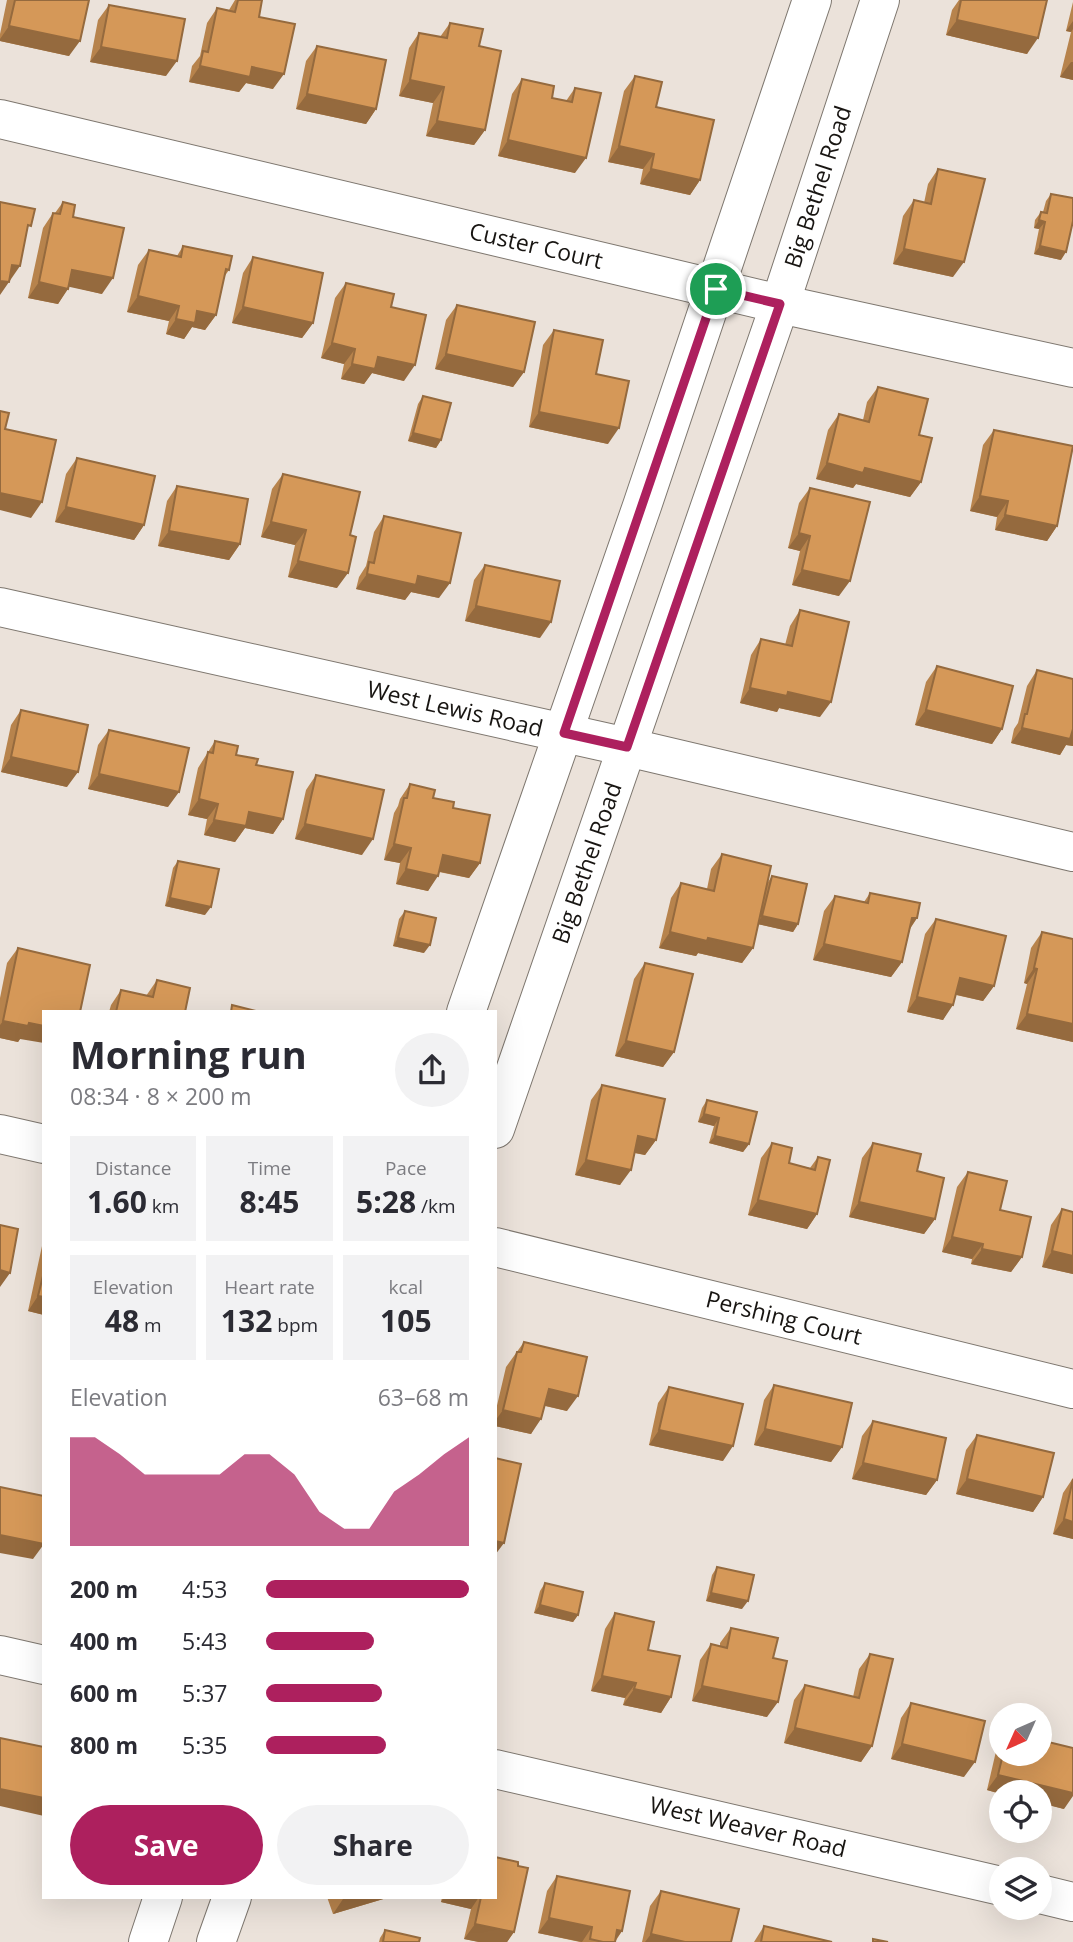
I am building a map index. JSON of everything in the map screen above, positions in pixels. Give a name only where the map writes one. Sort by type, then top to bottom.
[{"type":"street","points":[[467,1010],[716,289],[812,0]]},
{"type":"street","name":"Big Bethel Road","points":[[497,1123],[780,304],[880,0]]},
{"type":"street","name":"Custer Court","points":[[0,118],[780,304],[1073,368]]},
{"type":"street","name":"West Lewis Road","points":[[0,607],[627,747],[1073,852]]},
{"type":"street","points":[[0,1134],[42,1144]]},
{"type":"street","name":"Pershing Court","points":[[497,1247],[1073,1389]]},
{"type":"street","points":[[0,1655],[42,1665]]},
{"type":"street","name":"West Weaver Road","points":[[497,1769],[989,1882]]},
{"type":"street","points":[[1052,1897],[1073,1902]]},
{"type":"street","points":[[148,1942],[162,1899]]},
{"type":"street","points":[[216,1942],[231,1899]]},
{"type":"building","points":[[15,0],[89,0],[80,41],[9,26]]},
{"type":"building","points":[[238,0],[262,0],[259,17],[295,24],[284,74],[252,67],[250,77],[200,66],[203,51],[208,52],[217,8],[235,12]]},
{"type":"building","points":[[961,0],[1047,0],[1038,38],[957,20]]},
{"type":"building","points":[[109,5],[185,19],[177,61],[101,47]]},
{"type":"building","points":[[450,23],[483,29],[479,46],[501,51],[485,130],[437,121],[444,87],[410,80],[419,33],[447,38]]},
{"type":"building","points":[[317,46],[386,60],[376,109],[307,94]]},
{"type":"building","points":[[635,76],[662,82],[656,107],[714,120],[700,180],[651,169],[654,154],[619,146]]},
{"type":"building","points":[[522,79],[554,86],[552,98],[572,102],[575,88],[601,93],[586,158],[508,140]]},
{"type":"building","points":[[938,169],[985,179],[964,262],[904,249],[914,200],[931,204]]},
{"type":"building","points":[[1051,194],[1073,198],[1073,221],[1066,252],[1040,246],[1045,222],[1039,220],[1041,212],[1047,213]]},
{"type":"building","points":[[0,202],[35,209],[31,226],[28,225],[20,266],[12,265],[9,282],[0,281]]},
{"type":"building","points":[[63,202],[75,205],[73,217],[124,228],[113,278],[72,270],[68,289],[39,282],[53,213],[60,214]]},
{"type":"building","points":[[183,246],[232,256],[229,270],[226,269],[216,315],[197,311],[195,323],[176,319],[179,306],[138,296],[149,250],[181,257]]},
{"type":"building","points":[[253,257],[323,273],[313,323],[243,307]]},
{"type":"building","points":[[346,283],[394,294],[391,307],[426,315],[415,365],[378,357],[375,369],[352,364],[355,349],[332,343]]},
{"type":"building","points":[[457,305],[535,322],[524,372],[446,354]]},
{"type":"building","points":[[554,330],[603,340],[596,374],[629,381],[619,428],[539,412]]},
{"type":"building","points":[[878,387],[928,399],[919,435],[932,438],[921,482],[865,468],[863,473],[827,463],[839,414],[869,422]]},
{"type":"building","points":[[423,396],[451,403],[441,440],[413,433]]},
{"type":"building","points":[[0,411],[9,413],[5,429],[56,440],[42,502],[0,493]]},
{"type":"building","points":[[994,430],[1073,446],[1057,526],[1005,515],[1008,501],[980,496]]},
{"type":"building","points":[[77,458],[155,476],[144,525],[66,507]]},
{"type":"building","points":[[283,474],[360,492],[350,535],[356,537],[348,573],[298,561],[306,530],[271,522]]},
{"type":"building","points":[[177,486],[248,499],[240,544],[169,531]]},
{"type":"building","points":[[810,488],[870,502],[850,581],[802,570],[810,536],[799,533]]},
{"type":"building","points":[[384,516],[461,533],[450,583],[418,576],[416,585],[367,574],[369,562],[374,563]]},
{"type":"building","points":[[485,565],[560,581],[551,622],[476,606]]},
{"type":"building","points":[[800,610],[849,622],[831,702],[788,692],[787,696],[750,688],[761,639],[792,646]]},
{"type":"building","points":[[937,666],[1013,686],[1002,729],[926,710]]},
{"type":"building","points":[[1037,670],[1073,679],[1073,729],[1070,739],[1022,728]]},
{"type":"building","points":[[21,710],[88,725],[78,772],[11,757]]},
{"type":"building","points":[[109,730],[189,748],[179,792],[99,774]]},
{"type":"building","points":[[215,741],[238,746],[236,755],[258,759],[256,765],[293,772],[283,819],[249,812],[246,826],[214,820],[218,804],[199,799],[208,752],[213,753]]},
{"type":"building","points":[[316,775],[384,790],[373,839],[305,824]]},
{"type":"building","points":[[410,784],[435,790],[433,798],[454,802],[453,808],[490,815],[480,863],[443,855],[438,876],[406,869],[411,848],[394,844],[404,798],[407,798]]},
{"type":"building","points":[[722,854],[771,866],[753,948],[670,932],[681,883],[714,891]]},
{"type":"building","points":[[178,861],[219,869],[211,907],[170,898]]},
{"type":"building","points":[[772,876],[807,884],[798,924],[762,916]]},
{"type":"building","points":[[870,893],[920,903],[917,918],[912,918],[902,962],[824,944],[835,896],[868,903]]},
{"type":"building","points":[[405,911],[436,918],[430,945],[398,938]]},
{"type":"building","points":[[936,919],[1006,936],[994,986],[960,978],[953,1005],[917,997]]},
{"type":"building","points":[[1042,932],[1073,939],[1073,1024],[1027,1014]]},
{"type":"building","points":[[18,948],[90,965],[80,1010],[42,1010],[42,1026],[3,1021]]},
{"type":"building","points":[[645,963],[693,974],[674,1052],[626,1041]]},
{"type":"building","points":[[157,980],[190,988],[185,1010],[116,1010],[121,990],[153,997]]},
{"type":"building","points":[[232,1005],[252,1010],[231,1010]]},
{"type":"building","points":[[602,1085],[665,1099],[656,1140],[638,1136],[631,1170],[586,1160]]},
{"type":"building","points":[[707,1100],[757,1112],[749,1144],[715,1136],[719,1118],[704,1114]]},
{"type":"building","points":[[772,1143],[792,1148],[789,1163],[815,1170],[818,1157],[830,1160],[817,1214],[758,1200]]},
{"type":"building","points":[[873,1143],[921,1154],[917,1171],[944,1178],[935,1219],[859,1202]]},
{"type":"building","points":[[968,1172],[1007,1181],[1000,1210],[1031,1217],[1022,1257],[982,1249],[983,1244],[952,1237]]},
{"type":"building","points":[[1062,1209],[1073,1212],[1073,1256],[1052,1251]]},
{"type":"building","points":[[0,1225],[18,1229],[10,1273],[0,1270]]},
{"type":"building","points":[[42,1280],[42,1297],[38,1296]]},
{"type":"building","points":[[524,1342],[587,1357],[578,1396],[549,1389],[541,1419],[503,1410],[517,1352],[521,1352]]},
{"type":"building","points":[[774,1385],[852,1403],[842,1447],[765,1429]]},
{"type":"building","points":[[669,1387],[743,1404],[733,1446],[659,1430]]},
{"type":"building","points":[[873,1421],[946,1438],[937,1480],[863,1463]]},
{"type":"building","points":[[977,1435],[1054,1453],[1043,1497],[967,1479]]},
{"type":"building","points":[[497,1458],[521,1464],[504,1543],[497,1541]]},
{"type":"building","points":[[1073,1479],[1073,1522],[1064,1519]]},
{"type":"building","points":[[0,1487],[42,1496],[42,1544],[0,1535]]},
{"type":"building","points":[[717,1567],[754,1575],[748,1601],[711,1593]]},
{"type":"building","points":[[545,1583],[583,1592],[578,1615],[540,1605]]},
{"type":"building","points":[[615,1613],[654,1622],[648,1650],[680,1656],[671,1697],[634,1689],[636,1683],[602,1676]]},
{"type":"building","points":[[731,1628],[778,1638],[773,1658],[787,1661],[778,1702],[702,1686],[711,1644],[727,1648]]},
{"type":"building","points":[[870,1654],[893,1659],[872,1746],[795,1728],[805,1685],[859,1698]]},
{"type":"building","points":[[911,1703],[985,1721],[975,1762],[902,1744]]},
{"type":"building","points":[[0,1738],[42,1747],[42,1798],[0,1789]]},
{"type":"building","points":[[1052,1743],[1073,1748],[1073,1793],[1052,1788],[1052,1780],[1019,1780],[998,1775],[1000,1766],[1052,1766]]},
{"type":"building","points":[[497,1857],[518,1862],[518,1866],[528,1868],[514,1932],[475,1924],[481,1899],[497,1899]]},
{"type":"building","points":[[557,1876],[630,1891],[622,1931],[617,1930],[615,1942],[590,1939],[592,1927],[549,1918]]},
{"type":"building","points":[[661,1891],[739,1909],[731,1942],[685,1942],[651,1934]]},
{"type":"building","points":[[764,1926],[832,1942],[761,1942]]},
{"type":"building","points":[[385,1930],[420,1938],[419,1942],[383,1942]]},
{"type":"route","points":[[716,289],[780,304],[627,747],[564,733],[600,625],[716,289]]}]
